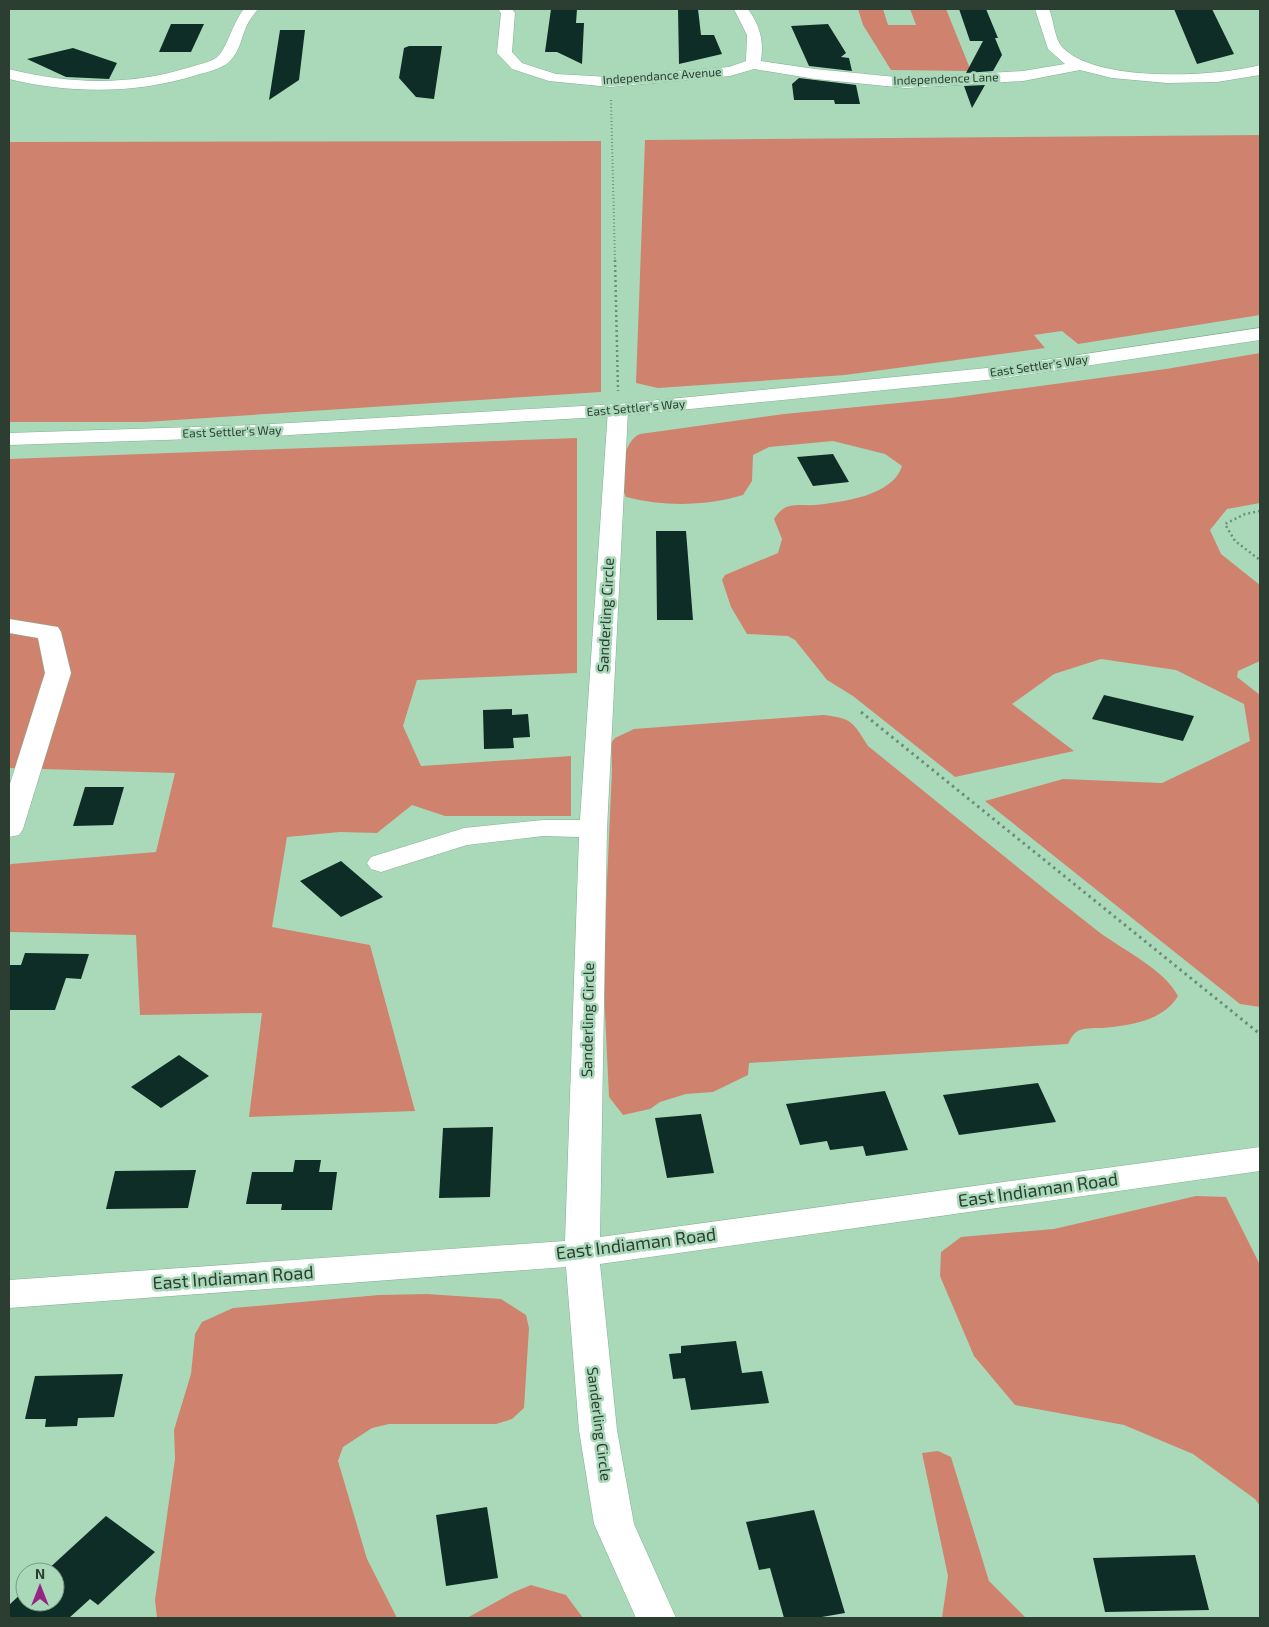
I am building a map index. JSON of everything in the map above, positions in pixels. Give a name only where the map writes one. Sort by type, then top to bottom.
[{"type":"street","points":[[9,74],[28,80],[100,85],[183,75],[222,61],[235,44],[241,22],[251,9]]},
{"type":"street","name":"Independance Avenue","points":[[504,9],[508,13],[504,53],[517,66],[554,78],[610,82],[730,71],[753,64]]},
{"type":"street","points":[[741,9],[754,28],[755,50],[753,64]]},
{"type":"street","points":[[1042,9],[1055,48],[1079,66],[1111,74],[1187,79],[1234,76],[1260,70]]},
{"type":"street","name":"Independence Lane","points":[[753,64],[815,74],[906,83],[1023,76],[1079,66]]},
{"type":"street","points":[[1220,77],[1260,80]]},
{"type":"street","name":"East Settler's Way","points":[[9,439],[255,431],[618,410],[996,373],[1260,334]]},
{"type":"street","name":"Sanderling Circle","points":[[618,410],[593,829],[582,1253],[598,1430],[614,1524],[656,1618]]},
{"type":"street","points":[[9,626],[50,632],[58,673],[9,829]]},
{"type":"street","points":[[381,863],[464,837],[543,828],[593,829]]},
{"type":"street","name":"East Indiaman Road","points":[[9,1294],[582,1253],[1260,1159]]},
{"type":"path","points":[[610,82],[618,410]]},
{"type":"path","points":[[1260,511],[1245,514],[1225,524],[1235,541],[1260,560]]},
{"type":"path","points":[[861,712],[1260,1034]]},
{"type":"shaded area","points":[[858,9],[883,9],[888,25],[916,25],[910,9],[946,9],[971,71],[891,70],[863,25]]},
{"type":"shaded area","points":[[1260,135],[1260,315],[1078,344],[1062,331],[1034,335],[1045,348],[845,375],[658,388],[636,383],[645,140]]},
{"type":"shaded area","points":[[601,141],[601,392],[145,422],[9,422],[9,142]]},
{"type":"shaded area","points":[[1260,353],[1260,503],[1227,509],[1210,530],[1221,554],[1260,585],[1260,661],[1238,671],[1237,677],[1260,695],[1260,1007],[1240,1004],[985,801],[1063,779],[1162,783],[1250,741],[1244,704],[1176,670],[1101,659],[1054,674],[1012,704],[1074,751],[955,777],[853,696],[827,680],[795,640],[788,636],[747,634],[731,607],[722,580],[725,575],[778,553],[782,539],[774,519],[783,509],[792,506],[826,504],[865,496],[878,491],[888,484],[897,476],[902,466],[885,454],[833,441],[769,447],[753,455],[752,481],[743,495],[729,499],[685,504],[640,500],[626,497],[621,481],[625,454],[631,442],[640,434],[784,414],[950,398],[1166,369]]},
{"type":"shaded area","points":[[577,438],[577,673],[417,680],[403,726],[421,766],[571,756],[571,816],[445,816],[412,805],[377,833],[340,832],[287,837],[272,927],[370,945],[415,1111],[249,1117],[262,1013],[140,1015],[136,935],[9,932],[9,866],[11,864],[156,852],[175,773],[9,768],[9,459]]},
{"type":"shaded area","points":[[823,715],[846,720],[855,726],[868,746],[1099,932],[1154,969],[1178,996],[1172,1004],[1155,1016],[1135,1023],[1080,1030],[1074,1034],[1068,1044],[749,1063],[748,1075],[713,1092],[686,1094],[660,1102],[650,1109],[623,1115],[609,1097],[603,971],[612,770],[611,743],[615,738],[634,729]]},
{"type":"shaded area","points":[[1196,1196],[1226,1197],[1260,1265],[1260,1506],[1255,1499],[1193,1454],[1124,1425],[1015,1405],[974,1356],[940,1276],[941,1252],[961,1237],[1054,1229]]},
{"type":"shaded area","points":[[427,1294],[501,1299],[526,1315],[529,1328],[524,1408],[512,1419],[496,1424],[389,1424],[372,1428],[343,1447],[338,1461],[367,1559],[397,1618],[157,1618],[155,1600],[175,1459],[174,1430],[191,1374],[195,1334],[202,1322],[233,1308],[379,1295]]},
{"type":"shaded area","points":[[938,1451],[951,1457],[989,1581],[1026,1618],[942,1618],[948,1576],[922,1453]]},
{"type":"shaded area","points":[[531,1585],[566,1595],[583,1618],[467,1618],[514,1592]]},
{"type":"building","points":[[551,9],[577,9],[576,23],[584,23],[582,64],[557,52],[545,52]]},
{"type":"building","points":[[678,9],[698,9],[701,35],[714,35],[722,54],[679,64]]},
{"type":"building","points":[[959,9],[986,9],[998,38],[995,38],[1002,55],[993,71],[966,73],[983,41],[970,41]]},
{"type":"building","points":[[1174,9],[1212,9],[1234,54],[1197,64]]},
{"type":"building","points":[[171,24],[204,24],[191,52],[159,52]]},
{"type":"building","points":[[828,24],[846,53],[841,57],[849,58],[852,71],[809,66],[791,26]]},
{"type":"building","points":[[280,30],[305,30],[299,80],[269,100]]},
{"type":"building","points":[[409,46],[442,46],[434,99],[416,97],[399,78],[404,48]]},
{"type":"building","points":[[73,48],[117,63],[109,79],[66,77],[27,59]]},
{"type":"building","points":[[799,78],[856,85],[860,104],[835,104],[834,100],[794,100],[792,84]]},
{"type":"building","points":[[985,85],[972,108],[964,86]]},
{"type":"building","points":[[833,454],[849,482],[813,486],[797,457]]},
{"type":"building","points":[[656,531],[686,531],[693,620],[657,620]]},
{"type":"building","points":[[1104,695],[1194,716],[1183,741],[1092,719]]},
{"type":"building","points":[[512,709],[512,715],[528,714],[530,737],[513,738],[514,748],[484,749],[483,710]]},
{"type":"building","points":[[85,787],[124,787],[113,825],[73,826]]},
{"type":"building","points":[[341,861],[383,897],[341,917],[300,881]]},
{"type":"building","points":[[25,953],[89,954],[81,979],[66,978],[55,1010],[9,1010],[9,965],[21,965]]},
{"type":"building","points":[[179,1055],[209,1076],[161,1108],[131,1087]]},
{"type":"building","points":[[1038,1083],[1056,1122],[959,1135],[943,1095]]},
{"type":"building","points":[[885,1091],[908,1150],[866,1156],[863,1146],[830,1150],[827,1141],[800,1145],[786,1104]]},
{"type":"building","points":[[701,1114],[714,1173],[667,1178],[655,1118]]},
{"type":"building","points":[[493,1127],[490,1197],[439,1198],[443,1128]]},
{"type":"building","points":[[295,1160],[321,1160],[319,1172],[337,1172],[332,1210],[281,1210],[282,1204],[246,1204],[252,1172],[293,1172]]},
{"type":"building","points":[[196,1170],[188,1208],[106,1209],[115,1171]]},
{"type":"building","points":[[736,1341],[742,1373],[762,1371],[769,1403],[691,1410],[685,1378],[673,1379],[669,1354],[681,1353],[681,1346]]},
{"type":"building","points":[[123,1374],[114,1417],[78,1418],[77,1426],[45,1427],[46,1419],[25,1419],[35,1376]]},
{"type":"building","points":[[487,1507],[498,1578],[446,1586],[436,1515]]},
{"type":"building","points":[[814,1510],[845,1613],[816,1618],[784,1618],[770,1568],[759,1570],[746,1522]]},
{"type":"building","points":[[106,1516],[155,1552],[98,1605],[90,1599],[69,1618],[9,1618],[9,1605],[15,1599],[15,1612],[65,1612],[65,1562],[56,1562]]},
{"type":"building","points":[[1195,1555],[1209,1610],[1105,1612],[1093,1558]]}]
